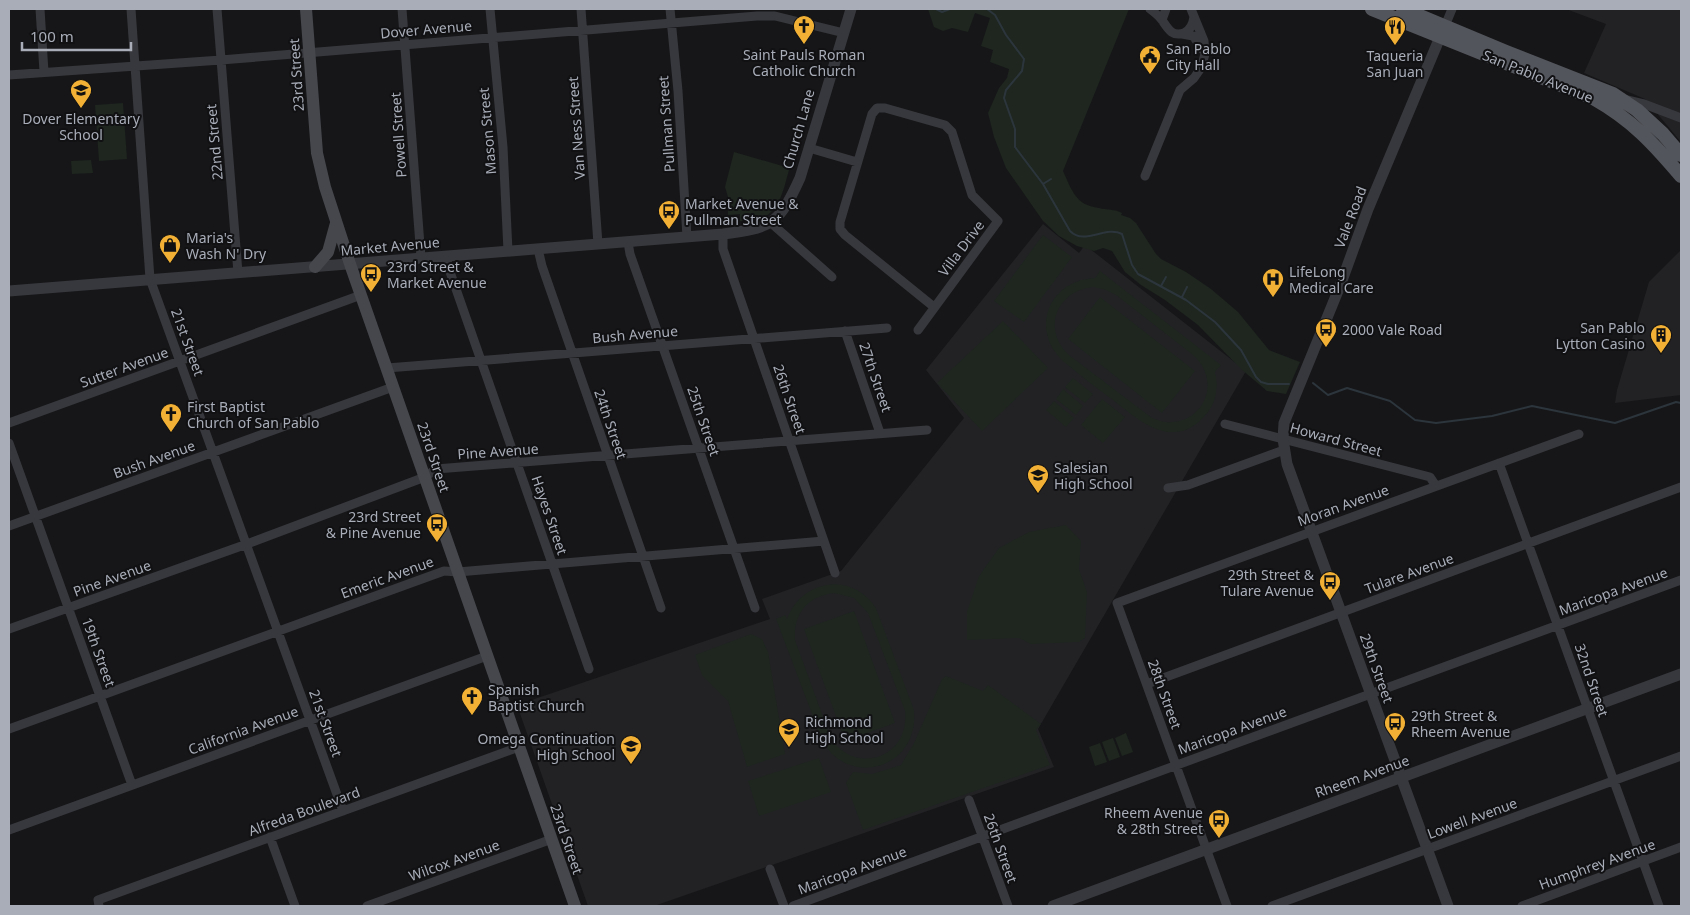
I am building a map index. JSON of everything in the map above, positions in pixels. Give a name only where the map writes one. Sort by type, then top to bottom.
[{"type":"main road","name":"23rd Street","points":[[306,9],[317,154],[325,187],[386,368],[575,906]]},
{"type":"main road","name":"San Pablo Avenue","points":[[1372,9],[1506,52],[1623,99],[1663,134],[1681,155]]},
{"type":"main road","name":"San Pablo Avenue","points":[[1403,9],[1443,31],[1600,102],[1632,123],[1647,137],[1681,176]]},
{"type":"main road","points":[[1577,92],[1592,85]]},
{"type":"main road","points":[[315,267],[328,252],[336,223]]},
{"type":"street","points":[[40,9],[44,72]]},
{"type":"street","name":"21st Street","points":[[131,9],[150,279],[343,811]]},
{"type":"street","name":"22nd Street","points":[[218,9],[238,273]]},
{"type":"street","name":"Powell Street","points":[[402,9],[421,258]]},
{"type":"street","name":"Mason Street","points":[[490,9],[503,147],[508,251]]},
{"type":"street","name":"Van Ness Street","points":[[580,9],[598,244]]},
{"type":"street","name":"Pullman Street","points":[[670,9],[678,90],[687,237]]},
{"type":"street","name":"Church Lane","points":[[772,223],[788,203],[800,178],[851,9]]},
{"type":"street","points":[[1150,9],[1172,33],[1193,36],[1205,54]]},
{"type":"street","points":[[1162,20],[1166,9]]},
{"type":"street","name":"Vale Road","points":[[1283,444],[1284,423],[1340,286],[1368,209],[1452,9]]},
{"type":"street","name":"Dover Avenue","points":[[9,75],[582,31],[671,23],[757,12],[844,33]]},
{"type":"street","points":[[1182,34],[1191,28],[1194,12]]},
{"type":"street","points":[[1145,176],[1180,90],[1194,78],[1205,54],[1204,41],[1194,12]]},
{"type":"street","points":[[1623,99],[1644,104],[1681,118]]},
{"type":"street","name":"Villa Drive","points":[[877,108],[885,108],[945,125],[952,132],[972,195],[998,221],[934,307],[840,229],[840,222],[857,162],[872,114],[877,108]]},
{"type":"street","points":[[809,148],[857,162]]},
{"type":"street","points":[[772,223],[793,245],[832,278]]},
{"type":"street","name":"Market Avenue","points":[[9,291],[723,234],[748,231],[772,223]]},
{"type":"street","name":"26th Street","points":[[723,234],[723,249],[835,573]]},
{"type":"street","name":"25th Street","points":[[628,242],[630,254],[755,608]]},
{"type":"street","name":"24th Street","points":[[538,249],[542,266],[661,608]]},
{"type":"street","name":"Hayes Street","points":[[446,256],[589,669]]},
{"type":"street","name":"Sutter Avenue","points":[[9,423],[361,295]]},
{"type":"street","points":[[918,330],[934,307]]},
{"type":"street","name":"Bush Avenue","points":[[386,368],[887,328]]},
{"type":"street","name":"27th Street","points":[[845,331],[880,433]]},
{"type":"street","name":"Bush Avenue","points":[[9,526],[393,387]]},
{"type":"street","name":"Howard Street","points":[[1225,424],[1283,444],[1430,477],[1436,486]]},
{"type":"street","name":"Pine Avenue","points":[[9,629],[246,544],[424,477],[436,469],[927,430]]},
{"type":"street","name":"Moran Avenue","points":[[1117,603],[1579,434]]},
{"type":"street","name":"19th Street","points":[[9,443],[132,785]]},
{"type":"street","points":[[1168,488],[1188,485],[1283,444]]},
{"type":"street","name":"29th Street","points":[[1283,444],[1287,464],[1311,532],[1448,906]]},
{"type":"street","name":"32nd Street","points":[[1499,463],[1659,906]]},
{"type":"street","name":"Tulare Avenue","points":[[1147,684],[1681,488]]},
{"type":"street","name":"Emeric Avenue","points":[[9,729],[444,571],[458,572],[824,541]]},
{"type":"street","name":"Maricopa Avenue","points":[[793,906],[1681,580]]},
{"type":"street","name":"28th Street","points":[[1117,603],[1227,906]]},
{"type":"street","name":"California Avenue","points":[[9,830],[487,656]]},
{"type":"street","name":"Rheem Avenue","points":[[1053,906],[1681,674]]},
{"type":"street","name":"Alfreda Boulevard","points":[[99,903],[519,747]]},
{"type":"street","name":"Lowell Avenue","points":[[1272,906],[1681,756]]},
{"type":"street","name":"26th Street","points":[[969,800],[1008,906]]},
{"type":"street","points":[[270,838],[295,906]]},
{"type":"street","name":"Wilcox Avenue","points":[[367,906],[552,839]]},
{"type":"street","name":"Humphrey Avenue","points":[[1522,906],[1681,847]]},
{"type":"street","points":[[770,869],[784,906]]},
{"type":"shaded area","points":[[928,9],[1129,9],[1063,171],[1075,196],[1079,200],[1091,206],[1114,210],[1130,218],[1136,223],[1161,259],[1186,272],[1211,289],[1238,312],[1269,350],[1300,362],[1286,394],[1267,391],[1241,369],[1198,325],[1125,272],[1112,251],[1103,248],[1094,251],[1077,246],[1059,236],[1043,221],[1006,168],[994,137],[988,113],[999,88],[1007,78],[1009,69],[990,62],[993,50],[981,46],[990,18],[975,13],[968,32],[952,28],[943,31],[934,27]]},
{"type":"shaded area","points":[[1566,9],[1681,9],[1681,142],[1645,99],[1584,73],[1606,24]]},
{"type":"shaded area","points":[[123,103],[127,159],[99,161],[95,105]]},
{"type":"shaded area","points":[[734,152],[786,167],[789,170],[777,205],[761,218],[740,221],[740,214],[728,215],[728,197],[725,187]]},
{"type":"shaded area","points":[[91,160],[93,173],[72,174],[71,161]]},
{"type":"shaded area","points":[[1043,224],[1079,253],[1085,245],[1246,371],[1038,729],[1054,767],[654,906],[588,906],[517,705],[770,619],[762,599],[841,571],[964,418],[926,370]]},
{"type":"shaded area","points":[[1043,235],[1072,257],[1024,322],[994,301]]},
{"type":"shaded area","points":[[1681,250],[1681,395],[1615,403],[1617,390],[1649,282]]},
{"type":"shaded area","points":[[1100,271],[1221,365],[1215,372],[1217,385],[1214,402],[1203,418],[1191,427],[1180,432],[1168,432],[1156,429],[1145,423],[1076,372],[1053,350],[1047,336],[1046,322],[1049,309],[1055,297],[1065,288],[1079,281],[1095,278]],"holes":[[[1094,287],[1116,295],[1193,355],[1203,368],[1207,381],[1206,394],[1201,406],[1193,415],[1181,421],[1167,422],[1152,418],[1069,355],[1061,345],[1056,334],[1055,323],[1057,312],[1062,303],[1071,295],[1081,290]]]},
{"type":"shaded area","points":[[1100,297],[1195,371],[1162,413],[1068,339]]},
{"type":"shaded area","points":[[1003,321],[1048,368],[982,431],[937,383]]},
{"type":"shaded area","points":[[1073,378],[1093,394],[1085,403],[1065,387]]},
{"type":"shaded area","points":[[1063,389],[1083,406],[1076,415],[1056,399]]},
{"type":"shaded area","points":[[1102,399],[1125,417],[1103,443],[1081,425]]},
{"type":"shaded area","points":[[1054,401],[1074,418],[1066,427],[1046,410]]},
{"type":"shaded area","points":[[1066,525],[1081,541],[1079,569],[1087,592],[1085,638],[1079,642],[1031,644],[1019,638],[967,640],[967,612],[979,576],[999,548],[1029,532]]},
{"type":"shaded area","points":[[834,584],[853,588],[863,594],[876,608],[914,710],[913,729],[907,745],[896,757],[882,765],[867,768],[851,765],[836,757],[823,743],[776,619],[785,615],[787,619],[799,599],[811,590]],"holes":[[[834,593],[854,598],[868,613],[905,711],[904,727],[899,740],[891,750],[880,756],[867,759],[854,757],[842,750],[831,739],[795,640],[795,631],[800,614],[810,602]]]},
{"type":"shaded area","points":[[854,611],[895,723],[845,741],[804,629]]},
{"type":"shaded area","points":[[751,634],[762,639],[768,652],[785,754],[747,767],[728,701],[702,675],[695,655]]},
{"type":"shaded area","points":[[946,676],[983,691],[988,685],[1041,724],[1036,730],[1050,765],[863,830],[846,783],[853,772],[872,774],[901,765],[914,743],[942,679]]},
{"type":"shaded area","points":[[1126,733],[1133,752],[1122,756],[1115,738]]},
{"type":"shaded area","points":[[1113,738],[1120,757],[1109,761],[1102,742]]},
{"type":"shaded area","points":[[1100,743],[1107,762],[1095,766],[1089,747]]},
{"type":"shaded area","points":[[819,758],[831,792],[759,816],[748,781]]},
{"type":"waterway","points":[[936,9],[942,12],[950,9]]},
{"type":"waterway","points":[[987,9],[995,15],[1006,35],[1024,59],[1022,71],[1006,90],[1004,98],[1015,129],[1015,147],[1043,184],[1070,231],[1082,237],[1109,232],[1122,234],[1132,265],[1138,274],[1186,300],[1215,322],[1241,350],[1256,377],[1261,382],[1289,384]]},
{"type":"waterway","points":[[1043,184],[1051,179]]},
{"type":"waterway","points":[[1161,286],[1166,277]]},
{"type":"waterway","points":[[1182,297],[1187,287]]},
{"type":"waterway","points":[[1313,383],[1328,395],[1347,388],[1390,401],[1415,420],[1436,423],[1492,416],[1532,406],[1615,423],[1676,402],[1681,403]]},
{"type":"place","name":"Saint Pauls Roman Catholic Church","points":[[804,45]]},
{"type":"place","name":"Taqueria San Juan","points":[[1395,46]]},
{"type":"place","name":"San Pablo City Hall","points":[[1150,75]]},
{"type":"place","name":"Dover Elementary School","points":[[81,109]]},
{"type":"place","name":"Market Avenue & Pullman Street","points":[[669,230]]},
{"type":"place","name":"Maria's Wash N' Dry","points":[[170,264]]},
{"type":"place","name":"23rd Street & Market Avenue","points":[[371,293]]},
{"type":"place","name":"LifeLong Medical Care","points":[[1273,298]]},
{"type":"place","name":"2000 Vale Road","points":[[1326,348]]},
{"type":"place","name":"San Pablo Lytton Casino","points":[[1661,354]]},
{"type":"place","name":"First Baptist Church of San Pablo","points":[[171,433]]},
{"type":"place","name":"Salesian High School","points":[[1038,494]]},
{"type":"place","name":"23rd Street & Pine Avenue","points":[[437,543]]},
{"type":"place","name":"29th Street & Tulare Avenue","points":[[1330,601]]},
{"type":"place","name":"Spanish Baptist Church","points":[[472,716]]},
{"type":"place","name":"29th Street & Rheem Avenue","points":[[1395,742]]},
{"type":"place","name":"Richmond High School","points":[[789,748]]},
{"type":"place","name":"Omega Continuation High School","points":[[631,765]]},
{"type":"place","name":"Rheem Avenue & 28th Street","points":[[1219,839]]}]
